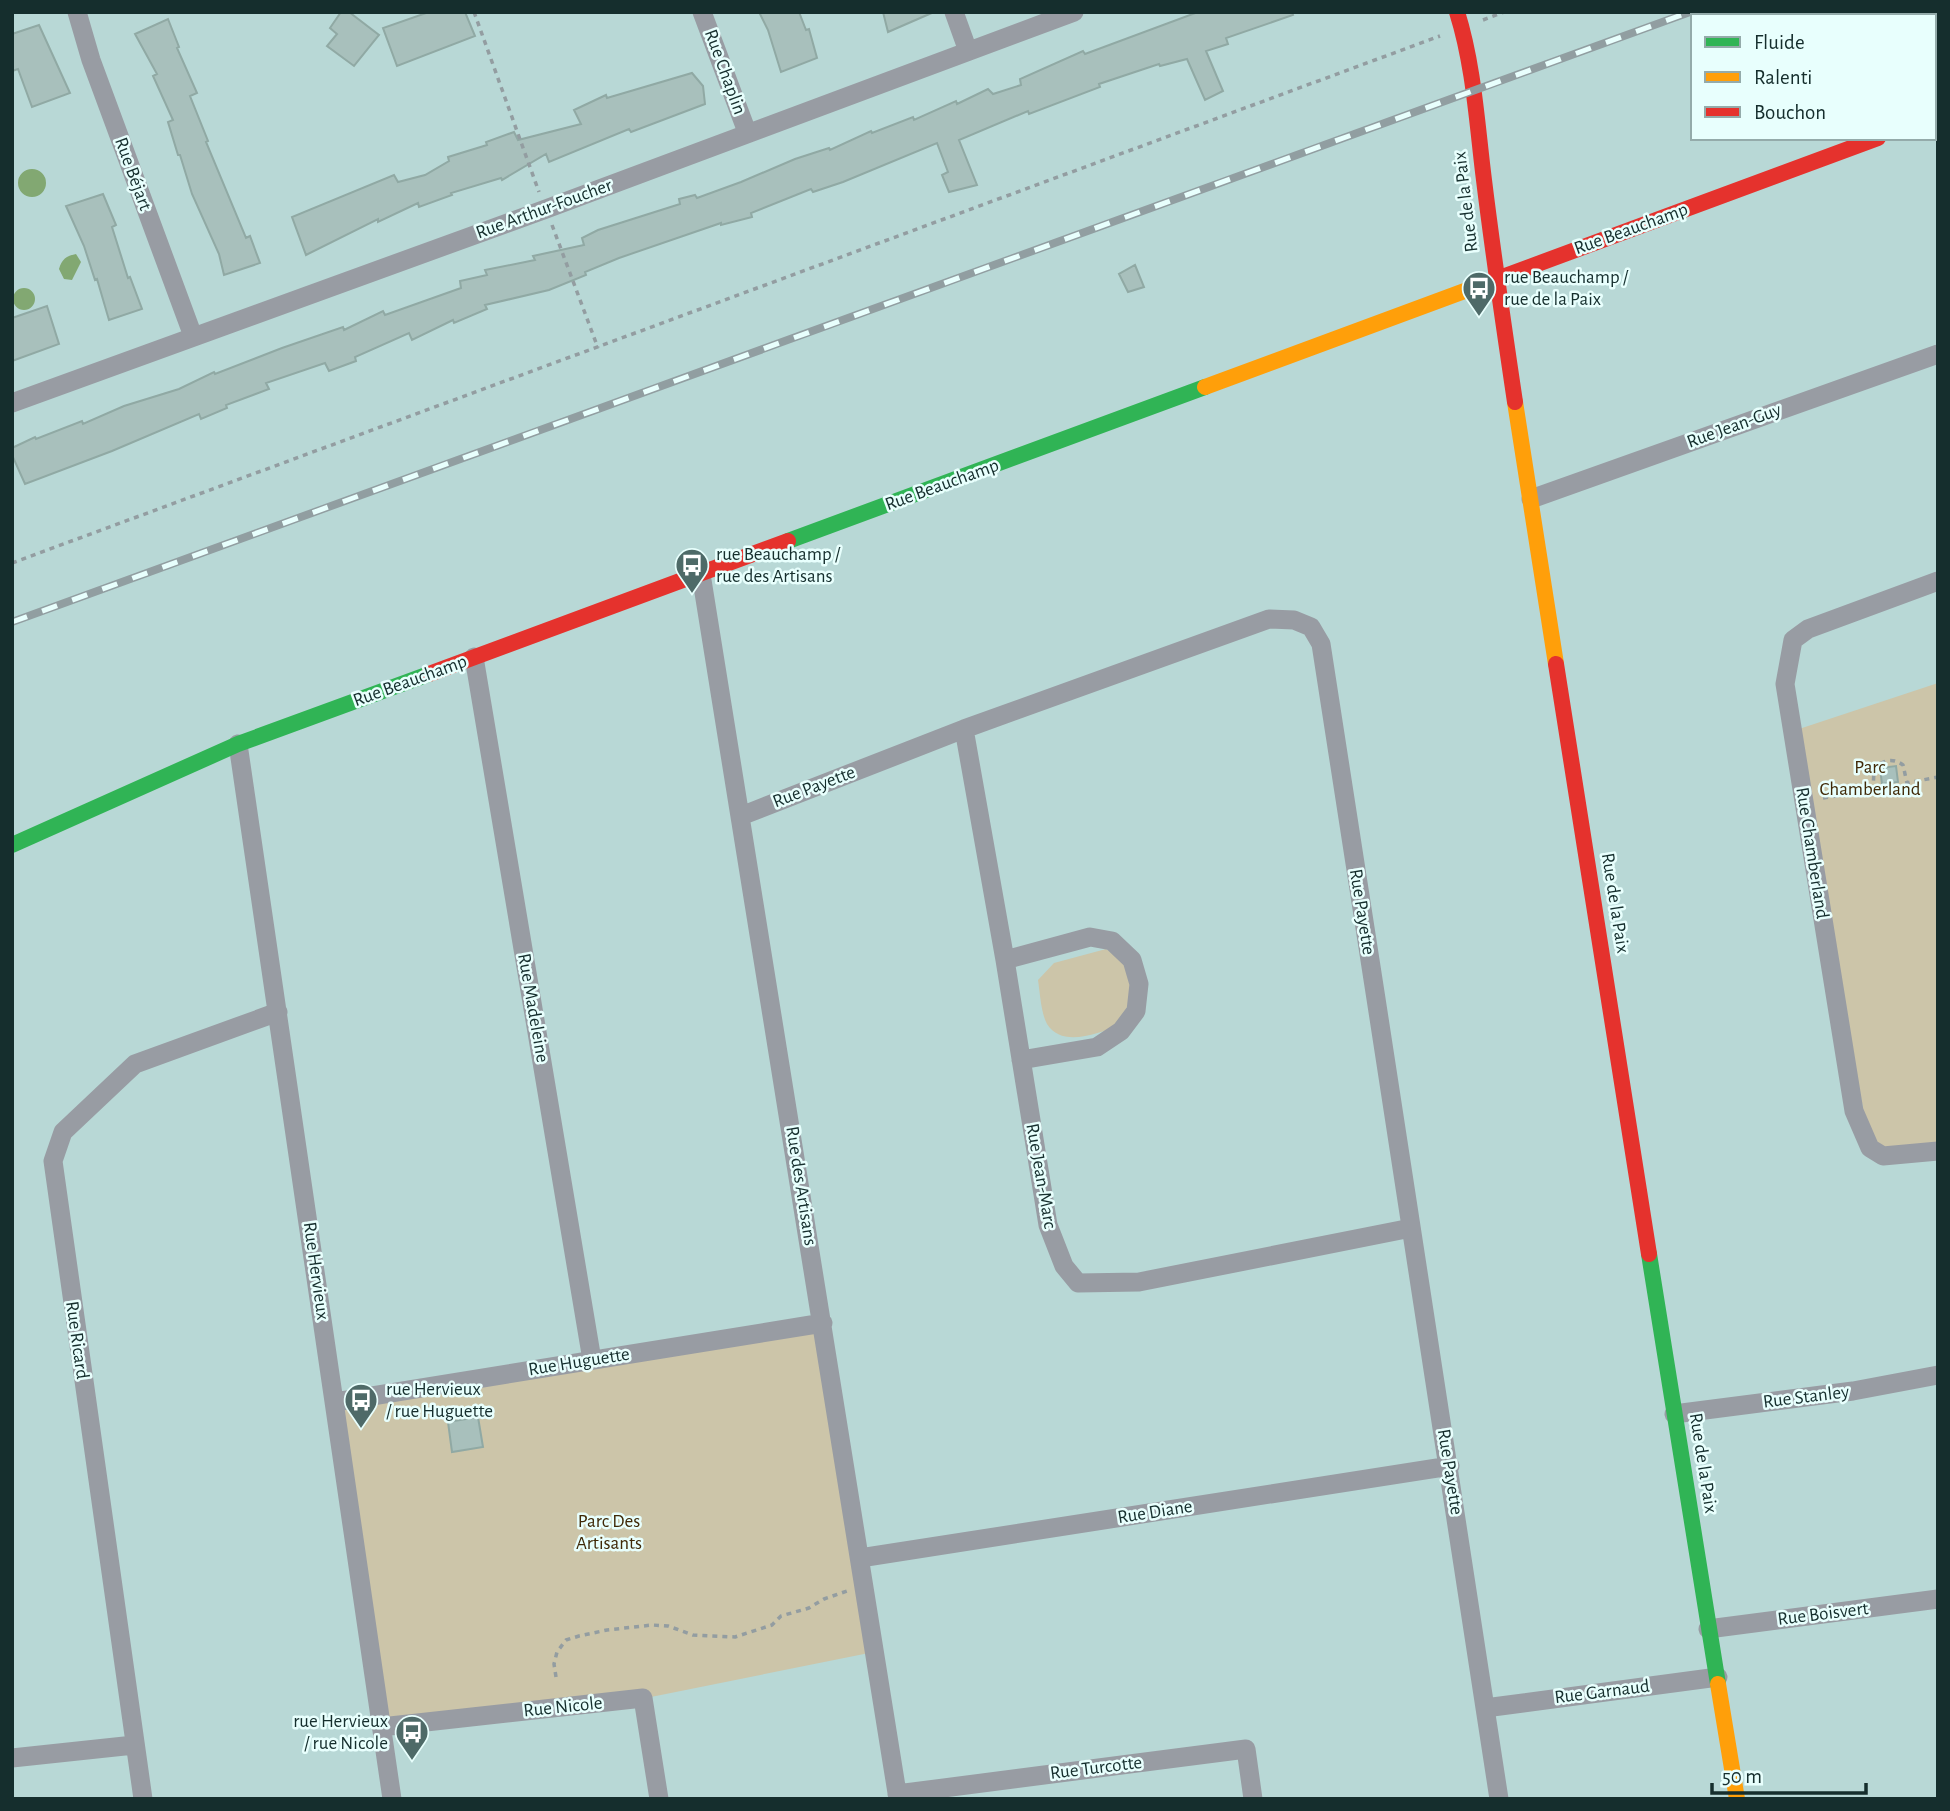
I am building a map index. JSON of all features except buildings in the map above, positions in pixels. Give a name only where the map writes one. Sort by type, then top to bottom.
[{"type":"street","name":"Rue Béjart","points":[[77,12],[91,61],[193,336]]},
{"type":"street","name":"Rue Chaplin","points":[[702,12],[747,132]]},
{"type":"street","points":[[954,12],[968,51]]},
{"type":"street","name":"Rue Arthur-Foucher","points":[[12,403],[546,209],[1074,12]]},
{"type":"street","name":"Rue de la Paix","points":[[1459,20],[1480,138],[1496,279],[1737,1799]]},
{"type":"street","name":"Rue Beauchamp","points":[[12,845],[238,744],[1873,140]]},
{"type":"street","name":"Rue Jean-Guy","points":[[1531,499],[1938,354]]},
{"type":"street","name":"Rue des Artisans","points":[[701,574],[897,1796]]},
{"type":"street","name":"Rue Chamberland","points":[[1938,581],[1808,629],[1793,640],[1785,684],[1854,1111],[1870,1148],[1884,1156],[1938,1151]]},
{"type":"street","name":"Rue Payette","points":[[741,816],[964,729],[1269,619],[1294,620],[1311,627],[1321,644],[1450,1466],[1499,1799]]},
{"type":"street","name":"Rue Madeleine","points":[[474,657],[592,1360]]},
{"type":"street","name":"Rue Jean-Marc","points":[[964,729],[1048,1225],[1064,1266],[1077,1283],[1139,1282],[1411,1228]]},
{"type":"street","name":"Rue Hervieux","points":[[238,744],[392,1799]]},
{"type":"street","points":[[1005,960],[1090,937],[1112,941],[1132,960],[1139,984],[1136,1010],[1121,1031],[1097,1046],[1021,1060]]},
{"type":"street","name":"Rue Ricard","points":[[142,1799],[52,1161],[63,1132],[135,1064],[278,1012]]},
{"type":"street","name":"Rue Huguette","points":[[335,1402],[822,1323]]},
{"type":"street","name":"Rue Stanley","points":[[1674,1413],[1853,1391],[1938,1375]]},
{"type":"street","name":"Rue Diane","points":[[860,1558],[1450,1466]]},
{"type":"street","name":"Rue Boisvert","points":[[1708,1629],[1938,1599]]},
{"type":"street","name":"Rue Garnaud","points":[[1485,1707],[1718,1677]]},
{"type":"street","name":"Rue Nicole","points":[[381,1727],[643,1698],[659,1799]]},
{"type":"street","points":[[12,1758],[134,1745]]},
{"type":"street","name":"Rue Turcotte","points":[[897,1796],[1246,1749],[1253,1799]]},
{"type":"path","points":[[474,12],[598,348]]},
{"type":"path","points":[[12,563],[598,348],[1459,20],[1504,12]]},
{"type":"path","points":[[1804,801],[1873,790],[1874,770],[1887,760],[1896,760],[1903,765],[1907,783],[1938,777]]},
{"type":"path","points":[[556,1677],[554,1664],[557,1652],[566,1640],[579,1636],[652,1625],[668,1626],[693,1635],[735,1637],[772,1625],[781,1616],[809,1608],[824,1599],[863,1587]]},
{"type":"green space","name":"Parc Chamberland","points":[[1938,683],[1938,1151],[1870,1146],[1793,731]]},
{"type":"green space","points":[[1106,949],[1126,966],[1132,983],[1120,1026],[1081,1037],[1062,1036],[1054,1032],[1043,1014],[1038,980],[1054,963]]},
{"type":"green space","name":"Parc Des Artisants","points":[[821,1323],[874,1652],[641,1699],[380,1727],[334,1402]]},
{"type":"shaded area","points":[[32,169],[42,173],[46,183],[42,193],[32,197],[22,193],[18,183],[22,173]]},
{"type":"shaded area","points":[[76,254],[81,262],[72,280],[64,279],[59,269],[67,257]]},
{"type":"shaded area","points":[[24,288],[32,291],[35,299],[32,307],[24,310],[16,307],[13,299],[16,291]]},
{"type":"railway","points":[[12,622],[1690,12]]},
{"type":"traffic: fast","points":[[788,541],[1205,387]]},
{"type":"traffic: fast","points":[[12,845],[238,744],[429,674]]},
{"type":"traffic: fast","points":[[1649,1254],[1718,1684]]},
{"type":"traffic: slow","points":[[1205,387],[1478,286]]},
{"type":"traffic: slow","points":[[1515,402],[1556,664]]},
{"type":"traffic: slow","points":[[1718,1684],[1737,1799]]},
{"type":"traffic: jam","points":[[1457,12],[1471,74],[1515,402]]},
{"type":"traffic: jam","points":[[1478,286],[1873,140]]},
{"type":"traffic: jam","points":[[429,674],[788,541]]},
{"type":"traffic: jam","points":[[1556,664],[1649,1254]]},
{"type":"place","name":"rue Beauchamp / rue de la Paix","points":[[1479,318]]},
{"type":"place","name":"rue Beauchamp / rue des Artisans","points":[[692,595]]},
{"type":"place","name":"rue Hervieux / rue Huguette","points":[[361,1430]]},
{"type":"place","name":"rue Hervieux / rue Nicole","points":[[412,1762]]}]
